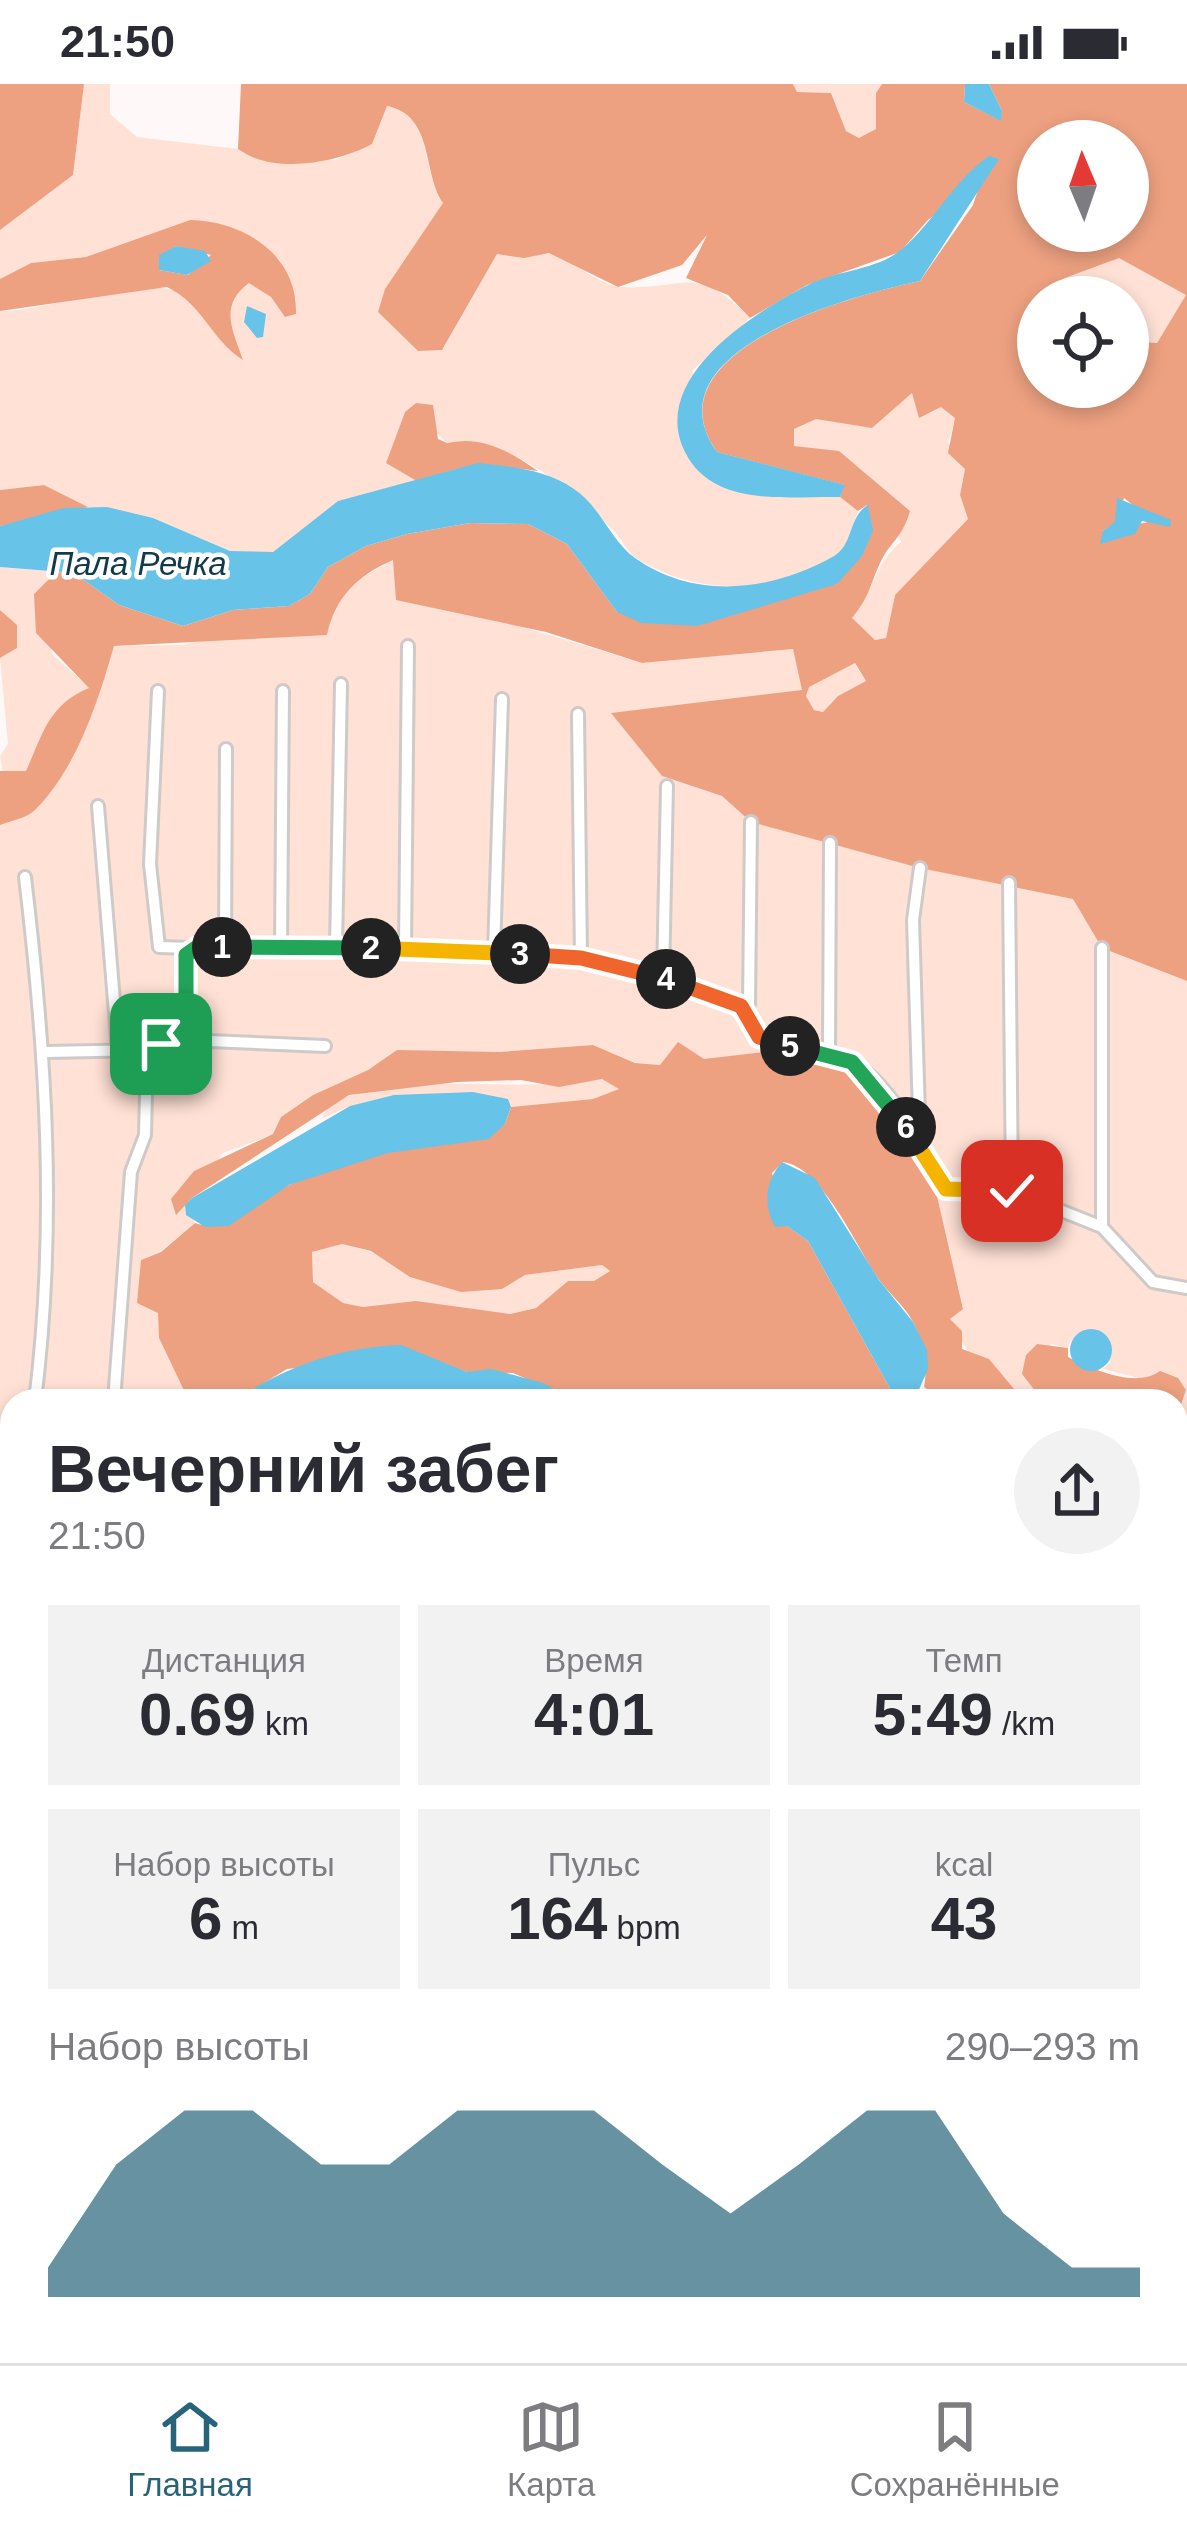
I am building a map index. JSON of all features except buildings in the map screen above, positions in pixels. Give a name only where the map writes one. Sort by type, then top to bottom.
[{"type":"street","points":[[404,949],[408,646]]},
{"type":"street","points":[[336,948],[341,684]]},
{"type":"street","points":[[158,691],[149,864],[159,947],[404,949],[581,958],[663,978],[741,1006],[748,1004],[751,822]]},
{"type":"street","points":[[281,947],[283,691]]},
{"type":"street","points":[[494,952],[502,699]]},
{"type":"street","points":[[578,714],[581,958]]},
{"type":"street","points":[[225,947],[226,748]]},
{"type":"street","points":[[663,978],[667,786]]},
{"type":"street","points":[[98,806],[118,1050]]},
{"type":"street","points":[[829,1053],[830,844]]},
{"type":"street","points":[[920,868],[913,920],[920,1149]]},
{"type":"street","points":[[25,877],[46,1052],[51,1164],[36,1389]]},
{"type":"street","points":[[1009,883],[1012,1191]]},
{"type":"street","points":[[186,1040],[186,955],[196,948]]},
{"type":"street","points":[[1102,948],[1102,1227]]},
{"type":"street","points":[[741,1006],[759,1037],[829,1053],[861,1070],[946,1189],[1012,1191],[1102,1227],[1153,1282],[1187,1288]]},
{"type":"street","points":[[46,1052],[147,1050],[186,1040],[325,1046]]},
{"type":"street","points":[[115,1389],[131,1172],[145,1135],[147,1050]]},
{"type":"shaded area","points":[[0,84],[84,84],[73,175],[0,230]]},
{"type":"shaded area","points":[[84,84],[110,84],[110,114],[137,137],[238,149],[245,154],[335,160],[372,144],[387,106],[402,112],[420,134],[443,203],[378,312],[418,351],[443,349],[497,254],[553,254],[621,287],[688,283],[715,290],[750,318],[692,371],[776,496],[840,497],[858,511],[845,548],[821,564],[769,583],[715,585],[688,580],[636,558],[597,515],[536,468],[490,446],[447,443],[433,429],[434,415],[405,412],[386,463],[420,483],[338,501],[273,552],[230,551],[153,518],[88,507],[44,485],[0,490],[0,311],[123,290],[169,289],[194,303],[225,344],[242,358],[231,308],[249,283],[271,297],[286,317],[296,314],[296,300],[279,259],[190,220],[86,257],[31,263],[0,279],[0,230],[73,175]]},
{"type":"shaded area","points":[[241,84],[793,84],[797,92],[831,93],[846,131],[859,138],[876,129],[876,93],[882,84],[965,84],[964,102],[1000,120],[1002,111],[989,84],[1187,84],[1187,981],[1102,948],[1073,899],[920,868],[751,822],[722,796],[662,776],[611,713],[802,690],[793,649],[642,663],[546,632],[396,600],[393,560],[350,589],[327,635],[114,646],[93,711],[63,775],[32,813],[0,825],[0,771],[26,771],[56,712],[89,688],[36,633],[34,594],[56,572],[74,573],[119,605],[183,626],[233,610],[289,606],[310,594],[328,567],[366,546],[470,523],[528,524],[567,544],[617,612],[837,584],[867,505],[858,511],[840,497],[844,485],[717,452],[703,416],[709,384],[733,357],[767,334],[850,299],[920,281],[973,205],[982,178],[928,220],[900,252],[807,285],[750,318],[728,295],[686,278],[707,235],[682,265],[618,287],[549,253],[524,258],[497,254],[442,350],[418,351],[378,312],[385,289],[443,203],[413,121],[387,106],[372,144],[341,156],[287,164],[238,149]],"holes":[[[912,393],[919,418],[941,407],[955,418],[948,453],[965,469],[960,495],[968,519],[895,595],[886,638],[875,640],[852,618],[910,511],[839,451],[794,446],[794,429],[816,419],[872,428]],[[1124,498],[1153,521],[1103,531],[1116,522]],[[855,663],[866,681],[838,696],[823,712],[814,710],[806,696],[809,687]]]},
{"type":"shaded area","points":[[793,84],[882,84],[876,93],[876,130],[859,138],[846,131],[831,93],[797,92]]},
{"type":"shaded area","points":[[190,220],[230,227],[264,245],[278,259],[294,293],[296,314],[285,317],[271,297],[249,283],[231,309],[243,360],[190,303],[167,287],[0,311],[0,279],[31,263],[86,257]],"holes":[[[176,246],[211,255],[188,275],[159,270],[159,256]]]},
{"type":"shaded area","points":[[1119,258],[1187,294],[1157,343],[1149,342],[1149,276],[1070,276]]},
{"type":"shaded area","points":[[913,392],[931,414],[941,406],[956,418],[948,442],[965,469],[960,495],[968,519],[895,595],[886,638],[875,640],[851,618],[885,559],[901,542],[893,520],[865,473],[836,455],[794,446],[794,429],[816,418],[872,428]]},
{"type":"shaded area","points":[[416,403],[433,405],[438,439],[495,446],[538,471],[478,466],[420,483],[386,463],[405,412]]},
{"type":"shaded area","points":[[44,485],[88,507],[0,526],[0,490]]},
{"type":"shaded area","points":[[394,559],[499,620],[642,663],[793,649],[803,690],[612,714],[662,776],[722,796],[751,822],[1073,899],[1102,948],[1187,981],[1187,1389],[1103,1369],[1111,1362],[1071,1340],[1068,1348],[1051,1344],[1034,1389],[1008,1389],[987,1373],[950,1319],[963,1308],[937,1196],[844,1072],[772,1051],[660,1065],[636,1063],[593,1045],[499,1052],[397,1051],[313,1095],[281,1117],[274,1134],[223,1153],[177,1214],[185,1205],[195,1223],[160,1252],[141,1260],[158,1313],[159,1338],[183,1389],[0,1389],[0,825],[32,813],[63,775],[93,711],[114,646],[183,645],[332,610],[353,583]]},
{"type":"shaded area","points":[[0,567],[56,572],[34,594],[53,655],[90,688],[26,772],[3,774],[0,756],[8,744],[0,658],[17,648],[17,626],[0,610]]},
{"type":"shaded area","points":[[0,610],[17,625],[17,648],[0,658]]},
{"type":"shaded area","points":[[854,663],[866,681],[838,696],[823,712],[814,710],[806,696],[809,686]]},
{"type":"shaded area","points":[[678,1042],[704,1059],[772,1051],[844,1072],[869,1091],[937,1196],[963,1309],[950,1319],[962,1331],[962,1349],[989,1359],[1014,1389],[924,1387],[924,1354],[910,1316],[877,1277],[825,1193],[797,1167],[783,1162],[772,1173],[787,1226],[808,1241],[890,1389],[550,1389],[513,1373],[467,1372],[417,1355],[287,1369],[254,1389],[183,1389],[159,1338],[158,1313],[137,1303],[141,1260],[161,1252],[195,1223],[208,1226],[232,1221],[313,1175],[505,1124],[511,1107],[593,1099],[619,1089],[602,1079],[559,1087],[521,1080],[349,1095],[192,1198],[176,1215],[171,1199],[194,1171],[273,1134],[281,1117],[313,1095],[368,1070],[397,1050],[499,1052],[593,1045],[635,1063],[660,1065]],"holes":[[[342,1244],[371,1251],[410,1277],[461,1292],[502,1289],[525,1275],[602,1265],[610,1271],[594,1281],[568,1281],[536,1308],[510,1314],[416,1301],[363,1307],[343,1303],[313,1282],[312,1252]]]},
{"type":"shaded area","points":[[602,1079],[620,1089],[593,1099],[511,1107],[508,1099],[350,1106],[321,1119],[332,1102],[398,1086],[534,1085]]},
{"type":"shaded area","points":[[342,1244],[502,1289],[525,1275],[602,1265],[610,1271],[594,1281],[568,1281],[536,1308],[510,1314],[363,1307],[343,1303],[313,1282],[312,1252]]},
{"type":"shaded area","points":[[1037,1344],[1068,1348],[1068,1357],[1089,1367],[1127,1378],[1160,1371],[1178,1378],[1185,1389],[1034,1389],[1022,1374],[1026,1355]]},
{"type":"water","points":[[965,84],[989,84],[1002,111],[1001,121],[964,102]]},
{"type":"water","points":[[989,156],[999,159],[920,281],[850,299],[767,334],[732,357],[709,384],[702,416],[717,452],[845,485],[840,497],[752,495],[713,483],[697,470],[685,452],[677,425],[681,398],[713,351],[761,312],[808,285],[880,262],[902,249]]},
{"type":"water","points":[[176,246],[205,251],[211,261],[187,275],[159,270],[159,255]]},
{"type":"water","points":[[247,306],[266,314],[263,337],[257,338],[244,322]]},
{"type":"water","name":"Пала Речка","points":[[478,463],[528,470],[563,482],[583,496],[635,558],[683,581],[734,586],[810,568],[840,551],[857,516],[868,505],[873,531],[862,556],[837,584],[697,626],[641,623],[617,612],[567,544],[528,524],[470,523],[366,546],[328,567],[310,594],[289,606],[233,610],[183,626],[119,605],[74,573],[0,567],[0,526],[64,508],[107,507],[153,518],[230,551],[273,552],[338,501]]},
{"type":"water","points":[[1117,498],[1171,520],[1170,527],[1142,521],[1135,534],[1100,544],[1103,531],[1115,522]]},
{"type":"water","points":[[473,1092],[508,1099],[511,1107],[505,1124],[489,1139],[388,1153],[289,1185],[229,1226],[205,1227],[186,1215],[185,1205],[192,1198],[350,1106],[394,1095]]},
{"type":"water","points":[[782,1162],[815,1178],[927,1350],[928,1369],[919,1389],[890,1389],[808,1241],[787,1226],[775,1227],[769,1210],[772,1177]]},
{"type":"water","points":[[1091,1329],[1106,1335],[1112,1350],[1106,1365],[1091,1371],[1076,1365],[1070,1350],[1076,1335]]},
{"type":"water","points":[[401,1345],[467,1372],[491,1369],[554,1389],[254,1389],[313,1361]]},
{"type":"route","points":[[161,1044],[186,1040],[186,955],[196,948],[404,949],[581,958],[692,986],[741,1006],[747,1024],[759,1037],[852,1062],[889,1100],[946,1189],[1012,1191]]}]
